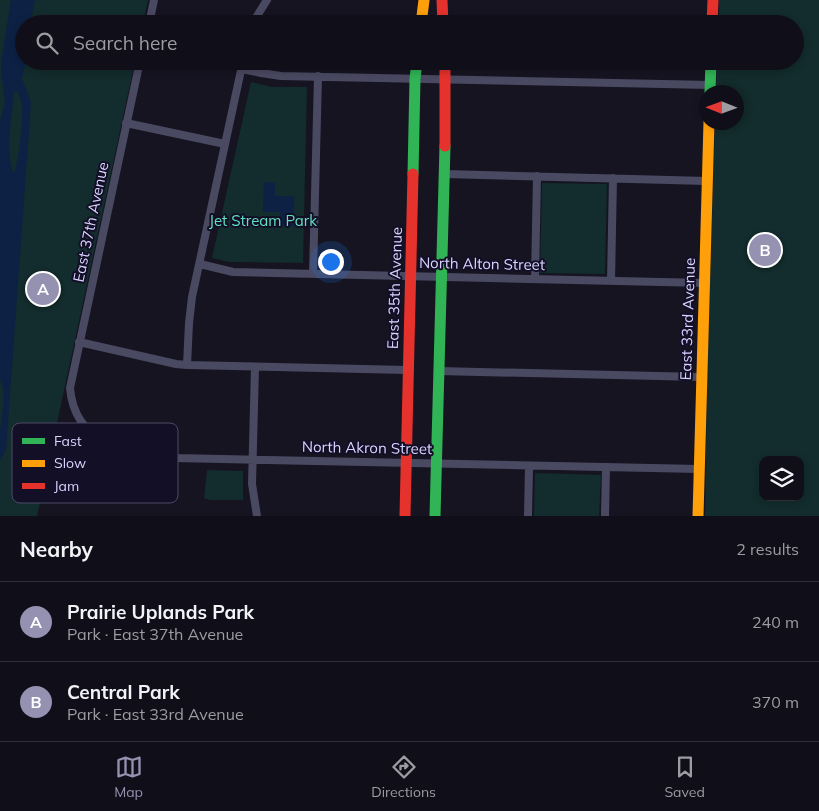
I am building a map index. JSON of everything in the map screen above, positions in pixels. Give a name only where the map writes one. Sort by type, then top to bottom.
[{"type":"street","points":[[150,15],[154,0]]},
{"type":"street","points":[[258,15],[267,0]]},
{"type":"street","points":[[422,15],[424,0]]},
{"type":"street","points":[[442,0],[443,15]]},
{"type":"street","points":[[712,15],[713,0]]},
{"type":"street","name":"East 37th Avenue","points":[[70,388],[138,70]]},
{"type":"street","points":[[188,365],[190,314],[241,70]]},
{"type":"street","points":[[260,70],[281,76],[699,89]]},
{"type":"street","name":"East 35th Avenue","points":[[405,516],[407,370],[416,70]]},
{"type":"street","points":[[435,516],[445,70]]},
{"type":"street","points":[[710,85],[711,70]]},
{"type":"street","points":[[313,274],[318,76]]},
{"type":"street","points":[[126,123],[226,144]]},
{"type":"street","name":"East 33rd Avenue","points":[[698,516],[709,130]]},
{"type":"street","points":[[444,174],[707,180]]},
{"type":"street","points":[[535,279],[537,176]]},
{"type":"street","points":[[611,280],[613,178]]},
{"type":"street","name":"North Alton Street","points":[[200,264],[233,272],[705,283]]},
{"type":"street","points":[[79,342],[176,364],[407,370]]},
{"type":"street","points":[[255,367],[252,494],[257,516]]},
{"type":"street","points":[[438,371],[701,377]]},
{"type":"street","name":"North Akron Street","points":[[70,388],[74,411],[81,423]]},
{"type":"street","name":"North Akron Street","points":[[178,457],[699,470]]},
{"type":"street","points":[[528,516],[529,466]]},
{"type":"street","points":[[605,516],[606,467]]},
{"type":"green space","points":[[0,0],[148,0],[145,15],[15,15],[15,70],[133,70],[57,423],[12,423],[12,503],[40,503],[37,516],[0,516]]},
{"type":"green space","points":[[719,0],[819,0],[819,516],[705,516],[707,377],[715,130],[744,130],[744,85],[716,85],[717,70],[804,70],[804,15],[719,15]]},
{"type":"green space","name":"Jet Stream Park","points":[[251,82],[272,87],[307,87],[303,263],[229,262],[212,258]]},
{"type":"green space","points":[[542,183],[607,184],[605,274],[540,273]]},
{"type":"green space","points":[[207,470],[243,471],[243,500],[210,500],[204,498]]},
{"type":"green space","points":[[535,473],[601,475],[599,516],[534,516]]},
{"type":"water","points":[[11,0],[35,0],[32,15],[15,15],[15,70],[24,70],[22,79],[31,102],[6,450],[0,460],[0,432],[4,392],[0,380],[0,121],[5,102],[1,71]],"holes":[[[16,91],[22,106],[22,129],[15,172],[13,172],[9,144],[14,93]]]},
{"type":"water","points":[[264,182],[275,183],[275,196],[294,196],[293,226],[281,226],[280,212],[263,212]]},
{"type":"traffic: fast","points":[[413,174],[416,70]]},
{"type":"traffic: fast","points":[[710,85],[711,70]]},
{"type":"traffic: fast","points":[[435,516],[445,146]]},
{"type":"traffic: slow","points":[[422,15],[424,0]]},
{"type":"traffic: slow","points":[[698,516],[709,130]]},
{"type":"traffic: jam","points":[[442,0],[443,15]]},
{"type":"traffic: jam","points":[[712,15],[713,0]]},
{"type":"traffic: jam","points":[[445,70],[445,146]]},
{"type":"traffic: jam","points":[[405,516],[413,174]]},
{"type":"place","name":"Central Park","points":[[765,250]]},
{"type":"place","name":"Prairie Uplands Park","points":[[43,289]]}]
